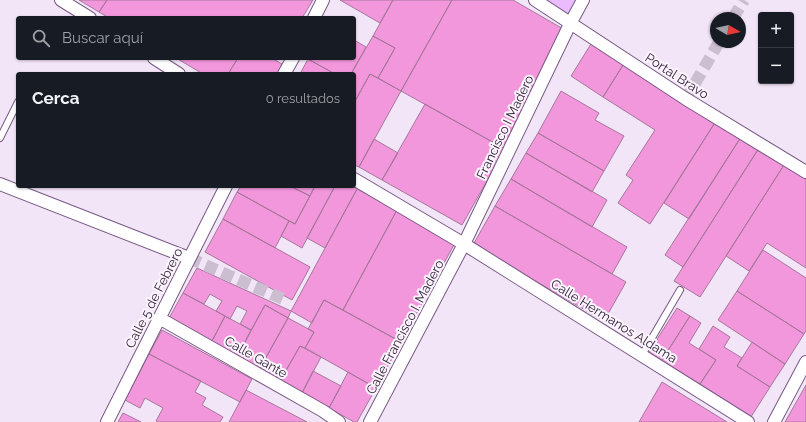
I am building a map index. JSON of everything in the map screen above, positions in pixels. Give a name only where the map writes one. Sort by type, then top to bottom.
[{"type":"street","points":[[61,0],[87,16]]},
{"type":"street","points":[[315,16],[323,0]]},
{"type":"street","name":"Portal Bravo","points":[[535,0],[686,98],[806,172]]},
{"type":"street","name":"Francisco I Madero","points":[[464,244],[583,0]]},
{"type":"street","points":[[157,60],[176,72]]},
{"type":"street","points":[[285,72],[292,60]]},
{"type":"street","name":"Calle Hermanos Aldama","points":[[356,180],[464,244],[748,422]]},
{"type":"street","points":[[0,184],[189,258]]},
{"type":"street","name":"Calle 5 de Febrero","points":[[107,422],[225,188]]},
{"type":"street","name":"Calle Francisco I. Madero","points":[[370,422],[464,244]]},
{"type":"street","name":"Calle Gante","points":[[159,318],[339,422]]},
{"type":"street","points":[[774,422],[806,362]]},
{"type":"lane","points":[[0,138],[16,106]]},
{"type":"lane","points":[[642,355],[680,290]]},
{"type":"shaded area","points":[[545,0],[577,0],[569,15]]},
{"type":"building","points":[[79,0],[107,0],[99,12]]},
{"type":"building","points":[[107,0],[313,0],[303,16],[106,16],[99,12]]},
{"type":"building","points":[[340,0],[393,0],[380,23]]},
{"type":"building","points":[[393,0],[452,0],[401,91],[378,78],[395,48],[373,36]]},
{"type":"building","points":[[452,0],[513,0],[565,30],[505,149],[401,91]]},
{"type":"building","points":[[373,36],[395,48],[378,78],[370,74],[356,99],[356,72],[352,72]]},
{"type":"building","points":[[356,41],[366,47],[352,72],[331,72],[310,60],[356,60]]},
{"type":"building","points":[[591,44],[625,62],[603,97],[571,76]]},
{"type":"building","points":[[179,60],[237,60],[229,72],[200,72]]},
{"type":"building","points":[[237,60],[275,60],[285,66],[281,72],[229,72]]},
{"type":"building","points":[[307,60],[310,60],[331,72],[301,72]]},
{"type":"building","points":[[625,62],[716,121],[650,224],[618,203],[633,180],[626,175],[655,130],[603,97]]},
{"type":"building","points":[[370,74],[401,91],[359,167],[356,166],[356,99]]},
{"type":"building","points":[[561,91],[599,113],[595,120],[624,136],[604,171],[538,133]]},
{"type":"building","points":[[425,104],[505,149],[462,225],[382,180]]},
{"type":"building","points":[[716,121],[741,137],[689,219],[664,203]]},
{"type":"building","points":[[538,133],[604,171],[592,192],[526,153]]},
{"type":"building","points":[[741,137],[759,148],[683,267],[665,255]]},
{"type":"building","points":[[374,139],[398,153],[382,180],[359,167]]},
{"type":"building","points":[[759,148],[784,165],[700,297],[674,281]]},
{"type":"building","points":[[526,153],[607,200],[592,227],[511,179]]},
{"type":"building","points":[[784,165],[806,179],[806,268],[767,243],[749,271],[726,256]]},
{"type":"building","points":[[511,179],[627,247],[612,274],[495,206]]},
{"type":"building","points":[[240,188],[294,188],[310,196],[295,224],[237,192]]},
{"type":"building","points":[[294,188],[314,188],[310,196]]},
{"type":"building","points":[[314,188],[334,188],[302,248],[281,236],[289,221],[295,224]]},
{"type":"building","points":[[334,188],[357,189],[325,248],[307,238]]},
{"type":"building","points":[[357,189],[397,210],[343,310],[324,300],[312,323],[291,311]]},
{"type":"building","points":[[237,192],[289,221],[275,248],[223,219]]},
{"type":"building","points":[[495,206],[626,282],[604,321],[473,245]]},
{"type":"building","points":[[397,210],[455,243],[401,342],[343,310]]},
{"type":"building","points":[[223,219],[310,267],[292,300],[205,252]]},
{"type":"building","points":[[763,250],[806,278],[806,331],[804,334],[737,291]]},
{"type":"building","points":[[197,268],[291,311],[288,318],[265,305],[251,330],[240,324],[247,311],[237,306],[230,319],[216,311],[222,301],[210,294],[204,304],[183,293]]},
{"type":"building","points":[[737,291],[804,334],[785,364],[718,320]]},
{"type":"building","points":[[183,293],[225,316],[211,343],[168,320]]},
{"type":"building","points":[[324,300],[401,342],[376,388],[305,348],[314,332],[308,329]]},
{"type":"building","points":[[265,305],[288,318],[259,370],[237,357]]},
{"type":"building","points":[[677,308],[690,316],[660,363],[647,355]]},
{"type":"building","points":[[225,316],[251,330],[237,357],[211,343]]},
{"type":"building","points":[[690,316],[701,323],[689,343],[716,360],[698,387],[660,363]]},
{"type":"building","points":[[288,318],[314,332],[305,348],[300,346],[280,381],[259,370]]},
{"type":"building","points":[[713,326],[730,337],[724,347],[742,358],[737,366],[770,387],[749,420],[698,387],[716,360],[699,349]]},
{"type":"building","points":[[162,330],[252,379],[240,402],[149,354]]},
{"type":"building","points":[[752,342],[785,364],[770,387],[737,366]]},
{"type":"building","points":[[300,346],[321,357],[302,393],[280,381]]},
{"type":"building","points":[[149,354],[201,381],[195,392],[206,398],[202,405],[223,417],[220,422],[159,422],[156,421],[163,408],[145,398],[140,408],[125,400]]},
{"type":"building","points":[[313,371],[341,386],[329,408],[302,393]]},
{"type":"building","points":[[348,372],[376,388],[357,422],[354,422],[329,408]]},
{"type":"building","points":[[662,382],[727,422],[639,422]]},
{"type":"building","points":[[806,385],[806,422],[785,422]]},
{"type":"building","points":[[246,390],[307,422],[229,422]]},
{"type":"building","points":[[123,413],[141,422],[118,422]]},
{"type":"tunnel","points":[[737,12],[744,0]]},
{"type":"tunnel","points":[[686,99],[716,48]]},
{"type":"tunnel","points":[[189,258],[283,299]]}]
